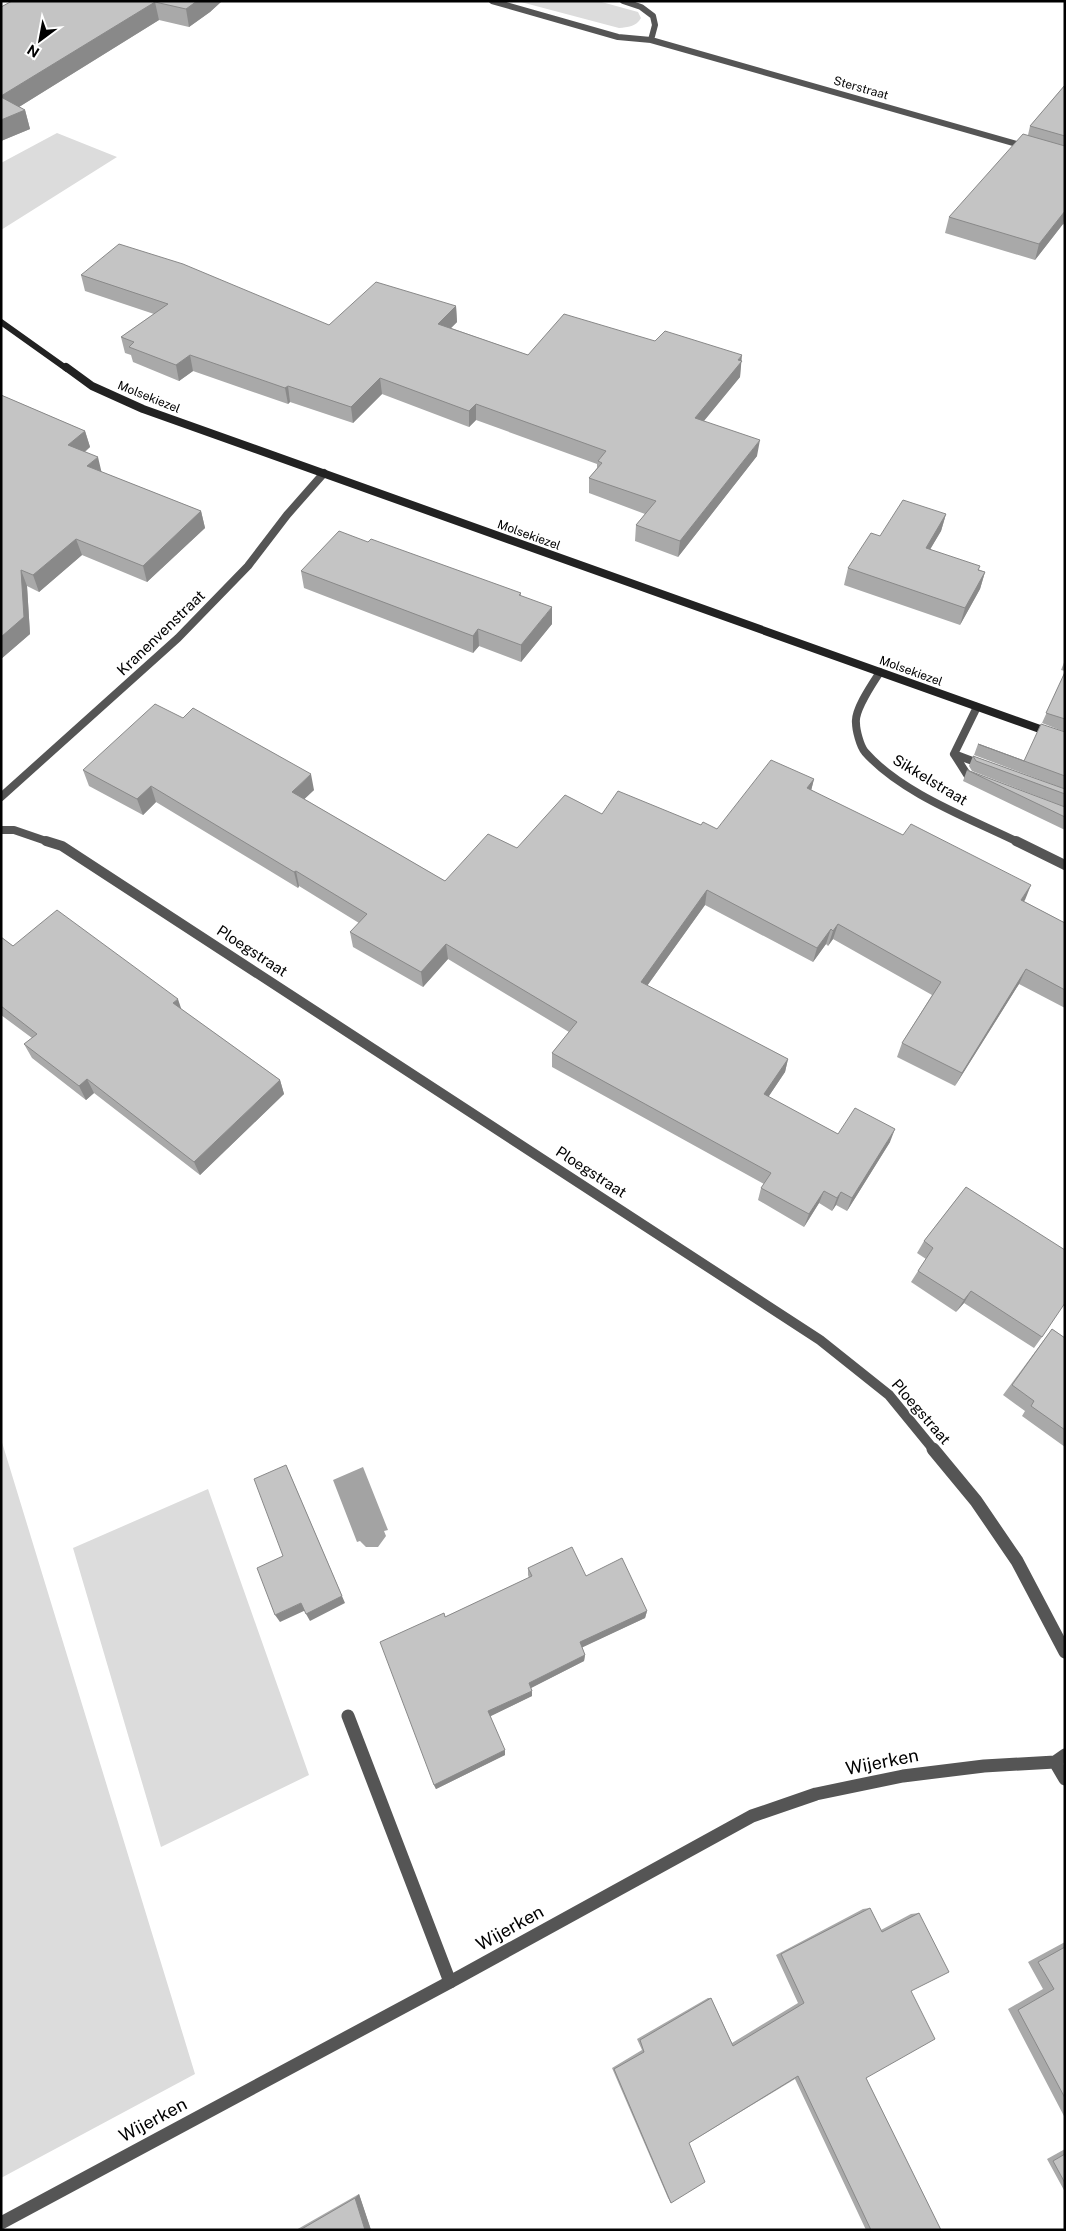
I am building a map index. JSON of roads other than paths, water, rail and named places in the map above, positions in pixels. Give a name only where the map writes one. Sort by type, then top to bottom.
[{"type":"main road","name":"Molsekiezel","points":[[1,322],[92,386],[143,409],[1065,738]]},
{"type":"street","name":"Sterstraat","points":[[492,1],[618,36],[651,40],[1038,150]]},
{"type":"street","points":[[623,1],[641,7],[653,16],[655,24],[651,40]]},
{"type":"street","name":"Kranenvenstraat","points":[[1,797],[178,638],[248,566],[287,515],[324,474]]},
{"type":"street","name":"Sikkelstraat","points":[[880,672],[867,692],[856,721],[862,750],[889,774],[928,797],[1065,865]]},
{"type":"street","points":[[954,754],[977,707]]},
{"type":"street","points":[[954,754],[991,767]]},
{"type":"street","points":[[954,754],[968,776],[986,782]]},
{"type":"street","name":"Ploegstraat","points":[[1,830],[14,830],[62,846],[559,1168],[820,1340],[889,1394],[976,1501],[1017,1561],[1065,1652]]},
{"type":"street","points":[[348,1716],[450,1982]]},
{"type":"street","points":[[1060,1759],[1065,1779]]},
{"type":"street","name":"Wijerken","points":[[1,2223],[450,1982],[752,1816],[816,1794],[903,1776],[1060,1759]]}]
